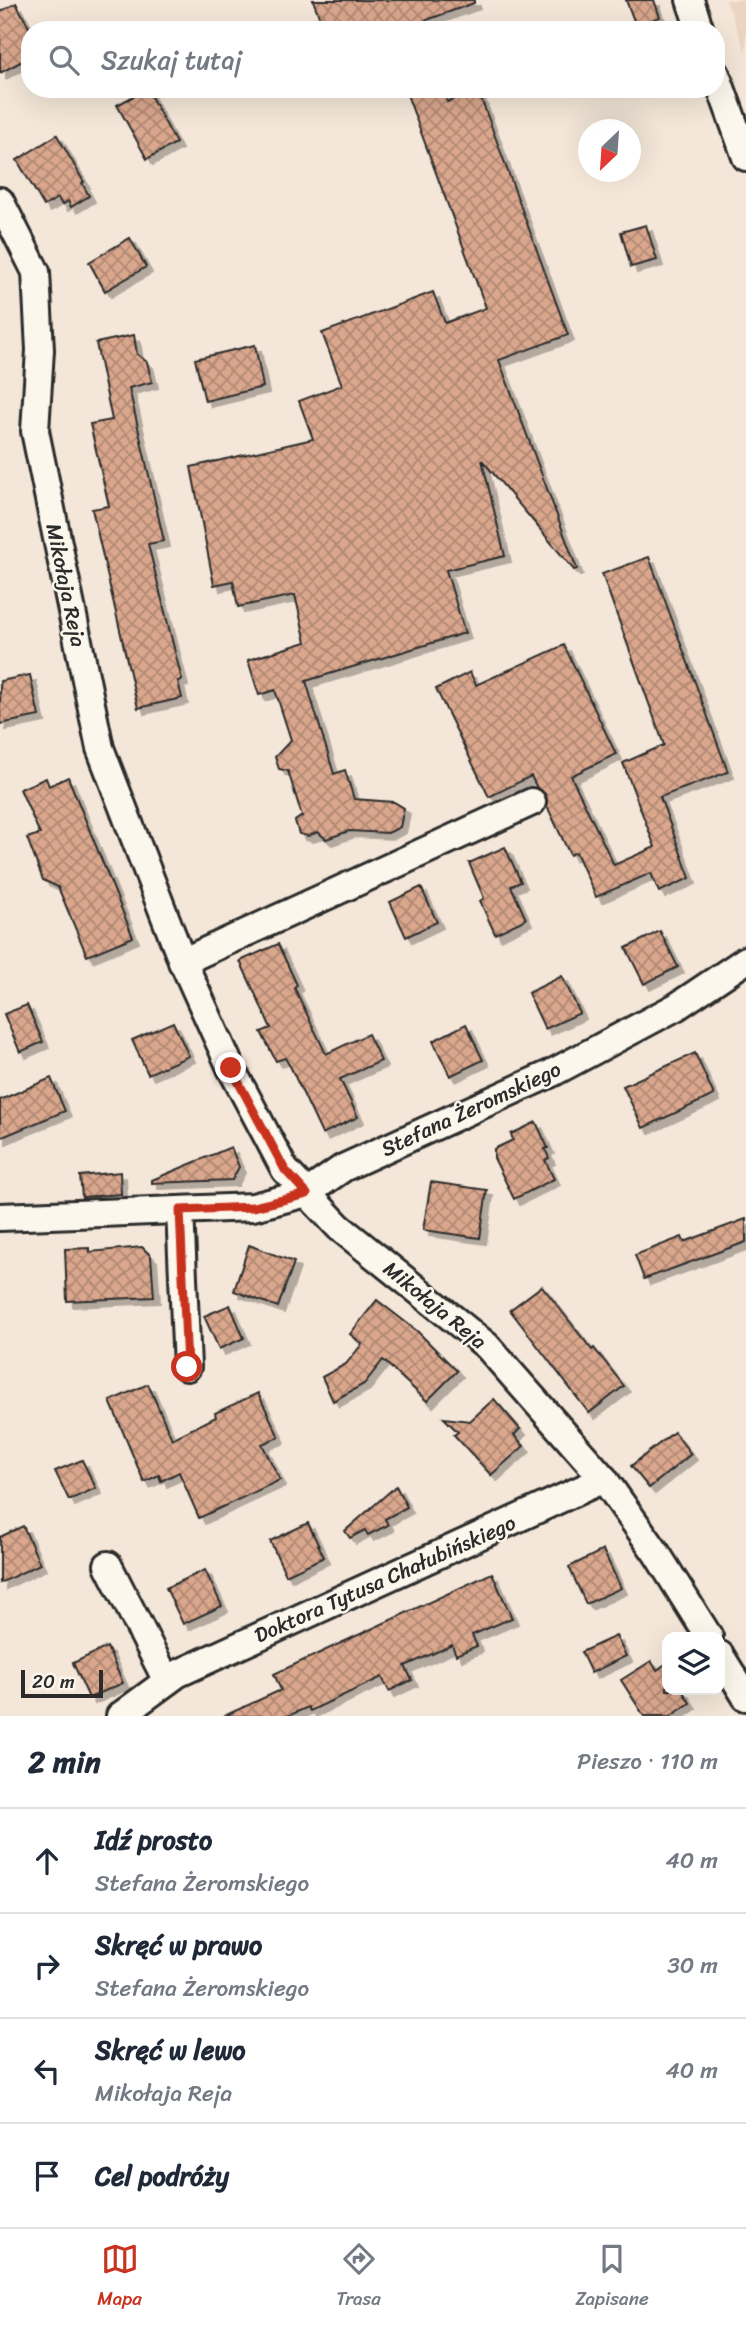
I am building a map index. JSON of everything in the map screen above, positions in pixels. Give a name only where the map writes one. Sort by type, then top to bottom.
[{"type":"street","points":[[690,0],[697,21]]},
{"type":"street","points":[[725,98],[746,157]]},
{"type":"street","name":"Mikołaja Reja","points":[[0,201],[36,272],[40,350],[35,431],[100,748],[182,962],[231,1068],[285,1170],[339,1227],[487,1346],[604,1479],[657,1554],[706,1632]]},
{"type":"street","points":[[182,962],[532,802]]},
{"type":"street","name":"Stefana Żeromskiego","points":[[0,1217],[253,1207],[307,1194],[343,1168],[552,1073],[676,1007],[746,960]]},
{"type":"street","points":[[180,1210],[187,1367]]},
{"type":"street","name":"Doktora Tytusa Chałubińskiego","points":[[120,1716],[177,1674],[604,1479]]},
{"type":"street","points":[[108,1564],[167,1681]]},
{"type":"street","points":[[725,1663],[746,1697]]},
{"type":"shaded area","points":[[726,0],[746,0],[746,53]]},
{"type":"building","points":[[313,0],[474,0],[474,3],[424,21],[321,21]]},
{"type":"building","points":[[626,0],[654,0],[660,17],[649,21],[634,21]]},
{"type":"building","points":[[16,3],[26,21],[21,21],[21,62],[0,73],[0,12]]},
{"type":"building","points":[[130,98],[152,98],[176,143],[147,159],[117,105]]},
{"type":"building","points":[[408,98],[446,98],[447,102],[457,98],[481,98],[568,335],[499,360],[577,569],[574,570],[482,460],[505,556],[446,570],[465,633],[306,681],[334,774],[345,770],[354,799],[394,802],[404,808],[400,827],[388,833],[349,831],[326,839],[318,832],[308,836],[299,834],[295,821],[302,816],[288,771],[279,769],[275,757],[291,740],[275,690],[259,695],[248,660],[306,642],[295,595],[238,607],[233,581],[214,585],[191,467],[313,439],[299,401],[342,385],[322,333],[433,292],[445,323],[486,308]]},
{"type":"building","points":[[57,135],[89,196],[71,207],[68,201],[62,205],[58,198],[44,206],[17,160]]},
{"type":"building","points":[[646,225],[657,260],[631,267],[621,232]]},
{"type":"building","points":[[130,238],[146,267],[105,291],[89,262]]},
{"type":"building","points":[[134,335],[137,354],[147,362],[152,382],[129,388],[164,541],[148,544],[182,680],[178,681],[182,698],[138,708],[92,509],[109,506],[90,424],[112,420],[96,343]]},
{"type":"building","points":[[255,345],[263,387],[205,401],[195,359]]},
{"type":"building","points":[[649,557],[728,772],[660,797],[690,878],[659,892],[651,873],[596,897],[576,852],[570,855],[547,806],[546,795],[537,788],[531,776],[489,797],[436,689],[470,672],[476,685],[564,645],[616,754],[571,776],[614,865],[655,847],[623,763],[664,745],[602,574]]},
{"type":"building","points":[[30,675],[39,716],[0,724],[0,681]]},
{"type":"building","points":[[68,777],[133,937],[87,956],[58,887],[43,880],[27,838],[40,834],[20,789],[46,778],[49,786]]},
{"type":"building","points":[[505,847],[521,882],[511,886],[526,919],[495,934],[480,901],[484,898],[469,863]]},
{"type":"building","points":[[421,887],[437,922],[406,937],[390,902]]},
{"type":"building","points":[[660,931],[678,967],[644,984],[626,948]]},
{"type":"building","points":[[278,944],[297,985],[294,987],[326,1054],[368,1034],[381,1061],[340,1079],[358,1117],[322,1134],[291,1068],[285,1058],[276,1061],[261,1032],[271,1028],[240,961]]},
{"type":"building","points":[[562,976],[580,1013],[545,1029],[528,993]]},
{"type":"building","points":[[27,1005],[43,1042],[20,1052],[4,1014]]},
{"type":"building","points":[[173,1022],[189,1056],[148,1074],[132,1040]]},
{"type":"building","points":[[466,1024],[483,1060],[450,1076],[433,1041]]},
{"type":"building","points":[[695,1053],[714,1095],[643,1128],[623,1086]]},
{"type":"building","points":[[51,1078],[65,1111],[0,1138],[0,1100]]},
{"type":"building","points":[[536,1122],[548,1148],[545,1149],[549,1158],[545,1160],[554,1179],[514,1199],[494,1158],[494,1149],[513,1140],[511,1134]]},
{"type":"building","points":[[231,1147],[239,1167],[232,1180],[152,1183],[152,1180]]},
{"type":"building","points":[[120,1172],[121,1194],[82,1197],[80,1176]]},
{"type":"building","points":[[431,1182],[487,1190],[480,1238],[423,1230]]},
{"type":"building","points":[[746,1219],[746,1242],[644,1279],[635,1255],[682,1237],[684,1242]]},
{"type":"building","points":[[249,1245],[294,1262],[278,1307],[234,1291]]},
{"type":"building","points":[[142,1247],[151,1256],[154,1297],[67,1301],[65,1249],[90,1248],[90,1252]]},
{"type":"building","points":[[542,1286],[624,1386],[589,1413],[510,1310]]},
{"type":"building","points":[[377,1300],[417,1331],[457,1371],[427,1401],[383,1360],[364,1384],[333,1401],[322,1377],[346,1364],[362,1344],[350,1334]]},
{"type":"building","points":[[230,1305],[244,1338],[219,1349],[204,1316]]},
{"type":"building","points":[[148,1384],[172,1439],[216,1417],[215,1413],[258,1393],[279,1437],[262,1444],[280,1480],[199,1518],[179,1472],[161,1481],[159,1475],[144,1482],[110,1401]]},
{"type":"building","points":[[494,1399],[520,1429],[514,1435],[524,1446],[491,1475],[454,1435],[458,1432],[444,1418],[470,1421]]},
{"type":"building","points":[[674,1432],[691,1454],[649,1488],[631,1466]]},
{"type":"building","points":[[82,1460],[96,1488],[69,1500],[55,1471]]},
{"type":"building","points":[[396,1486],[407,1507],[385,1519],[388,1525],[368,1535],[365,1530],[350,1538],[345,1531]]},
{"type":"building","points":[[308,1523],[324,1557],[286,1575],[270,1541]]},
{"type":"building","points":[[23,1526],[40,1564],[0,1583],[0,1537]]},
{"type":"building","points":[[603,1550],[621,1588],[586,1604],[569,1567]]},
{"type":"building","points":[[205,1570],[222,1606],[183,1624],[166,1588]]},
{"type":"building","points":[[492,1573],[512,1618],[472,1635],[477,1646],[456,1655],[452,1645],[405,1666],[412,1680],[389,1691],[382,1677],[310,1711],[308,1707],[288,1716],[224,1716],[281,1690],[274,1674]]},
{"type":"building","points":[[616,1636],[626,1656],[591,1673],[581,1652]]},
{"type":"building","points":[[107,1647],[123,1683],[89,1698],[73,1663]]},
{"type":"building","points":[[651,1661],[657,1670],[662,1666],[662,1695],[685,1695],[690,1703],[671,1716],[644,1716],[621,1680]]},
{"type":"route","points":[[187,1367],[180,1210],[253,1207],[307,1194],[285,1170],[231,1068]]}]
